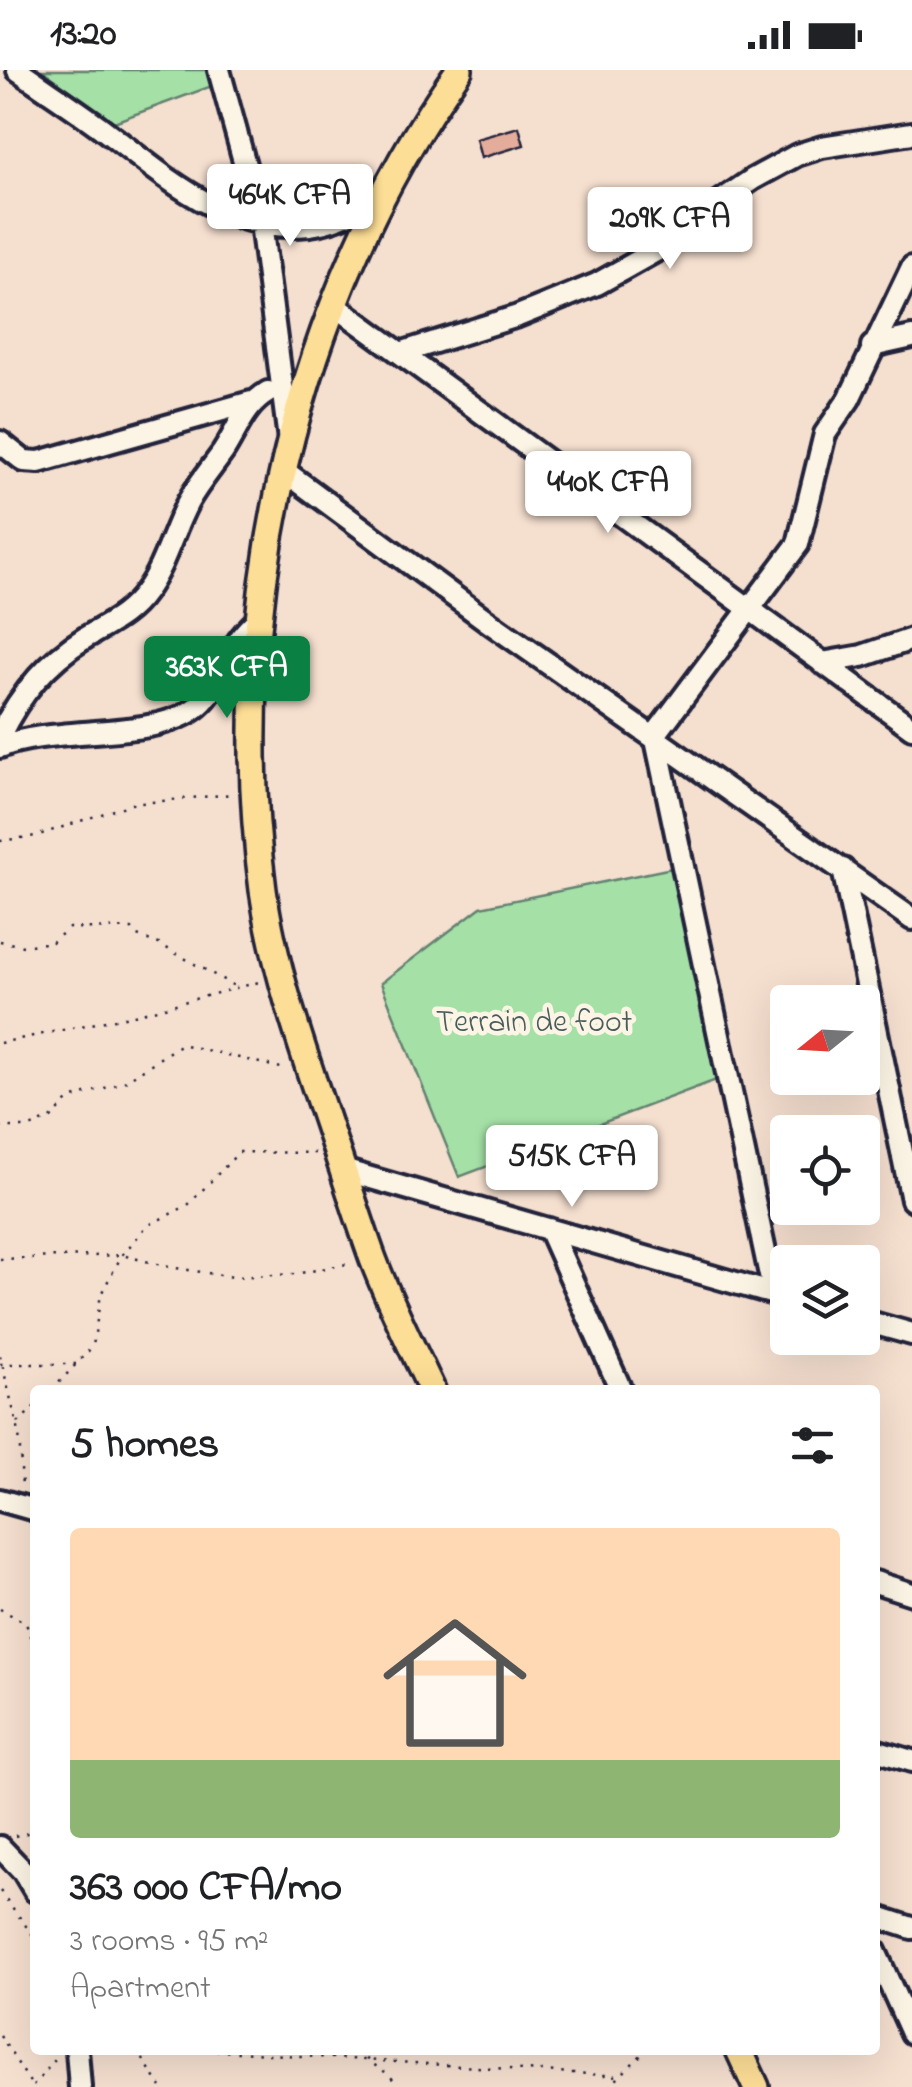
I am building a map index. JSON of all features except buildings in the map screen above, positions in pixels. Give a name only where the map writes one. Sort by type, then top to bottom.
[{"type":"main road","points":[[430,1385],[373,1259],[280,976],[264,892],[253,793],[260,617],[290,442],[333,304],[381,198],[451,75]]},
{"type":"main road","points":[[741,2055],[756,2087]]},
{"type":"street","points":[[18,70],[177,186],[228,214],[261,224],[307,226],[333,220],[381,198]]},
{"type":"street","points":[[220,70],[261,224],[290,442]]},
{"type":"street","points":[[400,353],[518,316],[597,284],[670,244],[690,222],[753,179],[797,155],[822,147],[912,133]]},
{"type":"street","points":[[770,1251],[654,735],[798,544],[825,434],[848,399],[912,267]]},
{"type":"street","points":[[333,304],[912,728]]},
{"type":"street","points":[[872,346],[912,337]]},
{"type":"street","points":[[0,442],[24,461],[38,462],[260,397],[187,505],[160,569],[144,595],[126,614],[48,666],[21,696],[0,735]]},
{"type":"street","points":[[283,470],[486,620],[912,918]]},
{"type":"street","points":[[0,747],[94,730],[160,725],[184,716],[204,701],[236,644],[260,617]]},
{"type":"street","points":[[822,662],[894,648],[912,639]]},
{"type":"street","points":[[843,869],[909,1169],[912,1200]]},
{"type":"street","points":[[340,1162],[548,1229],[770,1293]]},
{"type":"street","points":[[548,1229],[619,1385]]},
{"type":"street","points":[[880,1325],[912,1334]]},
{"type":"street","points":[[0,1500],[29,1509]]},
{"type":"street","points":[[880,1584],[912,1594]]},
{"type":"street","points":[[880,1751],[912,1761]]},
{"type":"street","points":[[6,1842],[30,1883]]},
{"type":"street","points":[[880,1918],[912,1928]]},
{"type":"street","points":[[880,1963],[912,2033]]},
{"type":"street","points":[[77,2055],[80,2087]]},
{"type":"path","points":[[0,841],[36,836],[131,804],[253,793]]},
{"type":"path","points":[[0,942],[23,946],[52,942],[69,928],[132,929],[137,936],[238,988]]},
{"type":"path","points":[[0,1043],[134,1016],[280,976]]},
{"type":"path","points":[[0,1126],[30,1127],[50,1118],[70,1099],[124,1082],[181,1044],[311,1075]]},
{"type":"path","points":[[57,1385],[94,1346],[101,1294],[122,1255],[148,1226],[188,1205],[239,1152],[340,1162]]},
{"type":"path","points":[[0,1259],[122,1255],[233,1277],[296,1274],[373,1259]]},
{"type":"path","points":[[0,1356],[17,1424],[29,1509]]},
{"type":"path","points":[[2,1363],[77,1364]]},
{"type":"path","points":[[17,1424],[30,1411]]},
{"type":"path","points":[[0,1609],[26,1624],[30,1636]]},
{"type":"path","points":[[0,1619],[7,1613]]},
{"type":"path","points":[[6,1842],[30,1833]]},
{"type":"path","points":[[0,1891],[30,1931]]},
{"type":"path","points":[[0,2036],[33,2087],[59,2055]]},
{"type":"path","points":[[141,2055],[161,2087]]},
{"type":"path","points":[[272,2055],[621,2076]]},
{"type":"path","points":[[362,2055],[366,2062],[389,2072],[398,2087]]},
{"type":"path","points":[[609,2087],[641,2055]]},
{"type":"green space","points":[[42,70],[206,70],[212,86],[114,122]]},
{"type":"green space","name":"Terrain de foot","points":[[682,866],[727,1076],[459,1177],[381,983],[481,907]]}]
